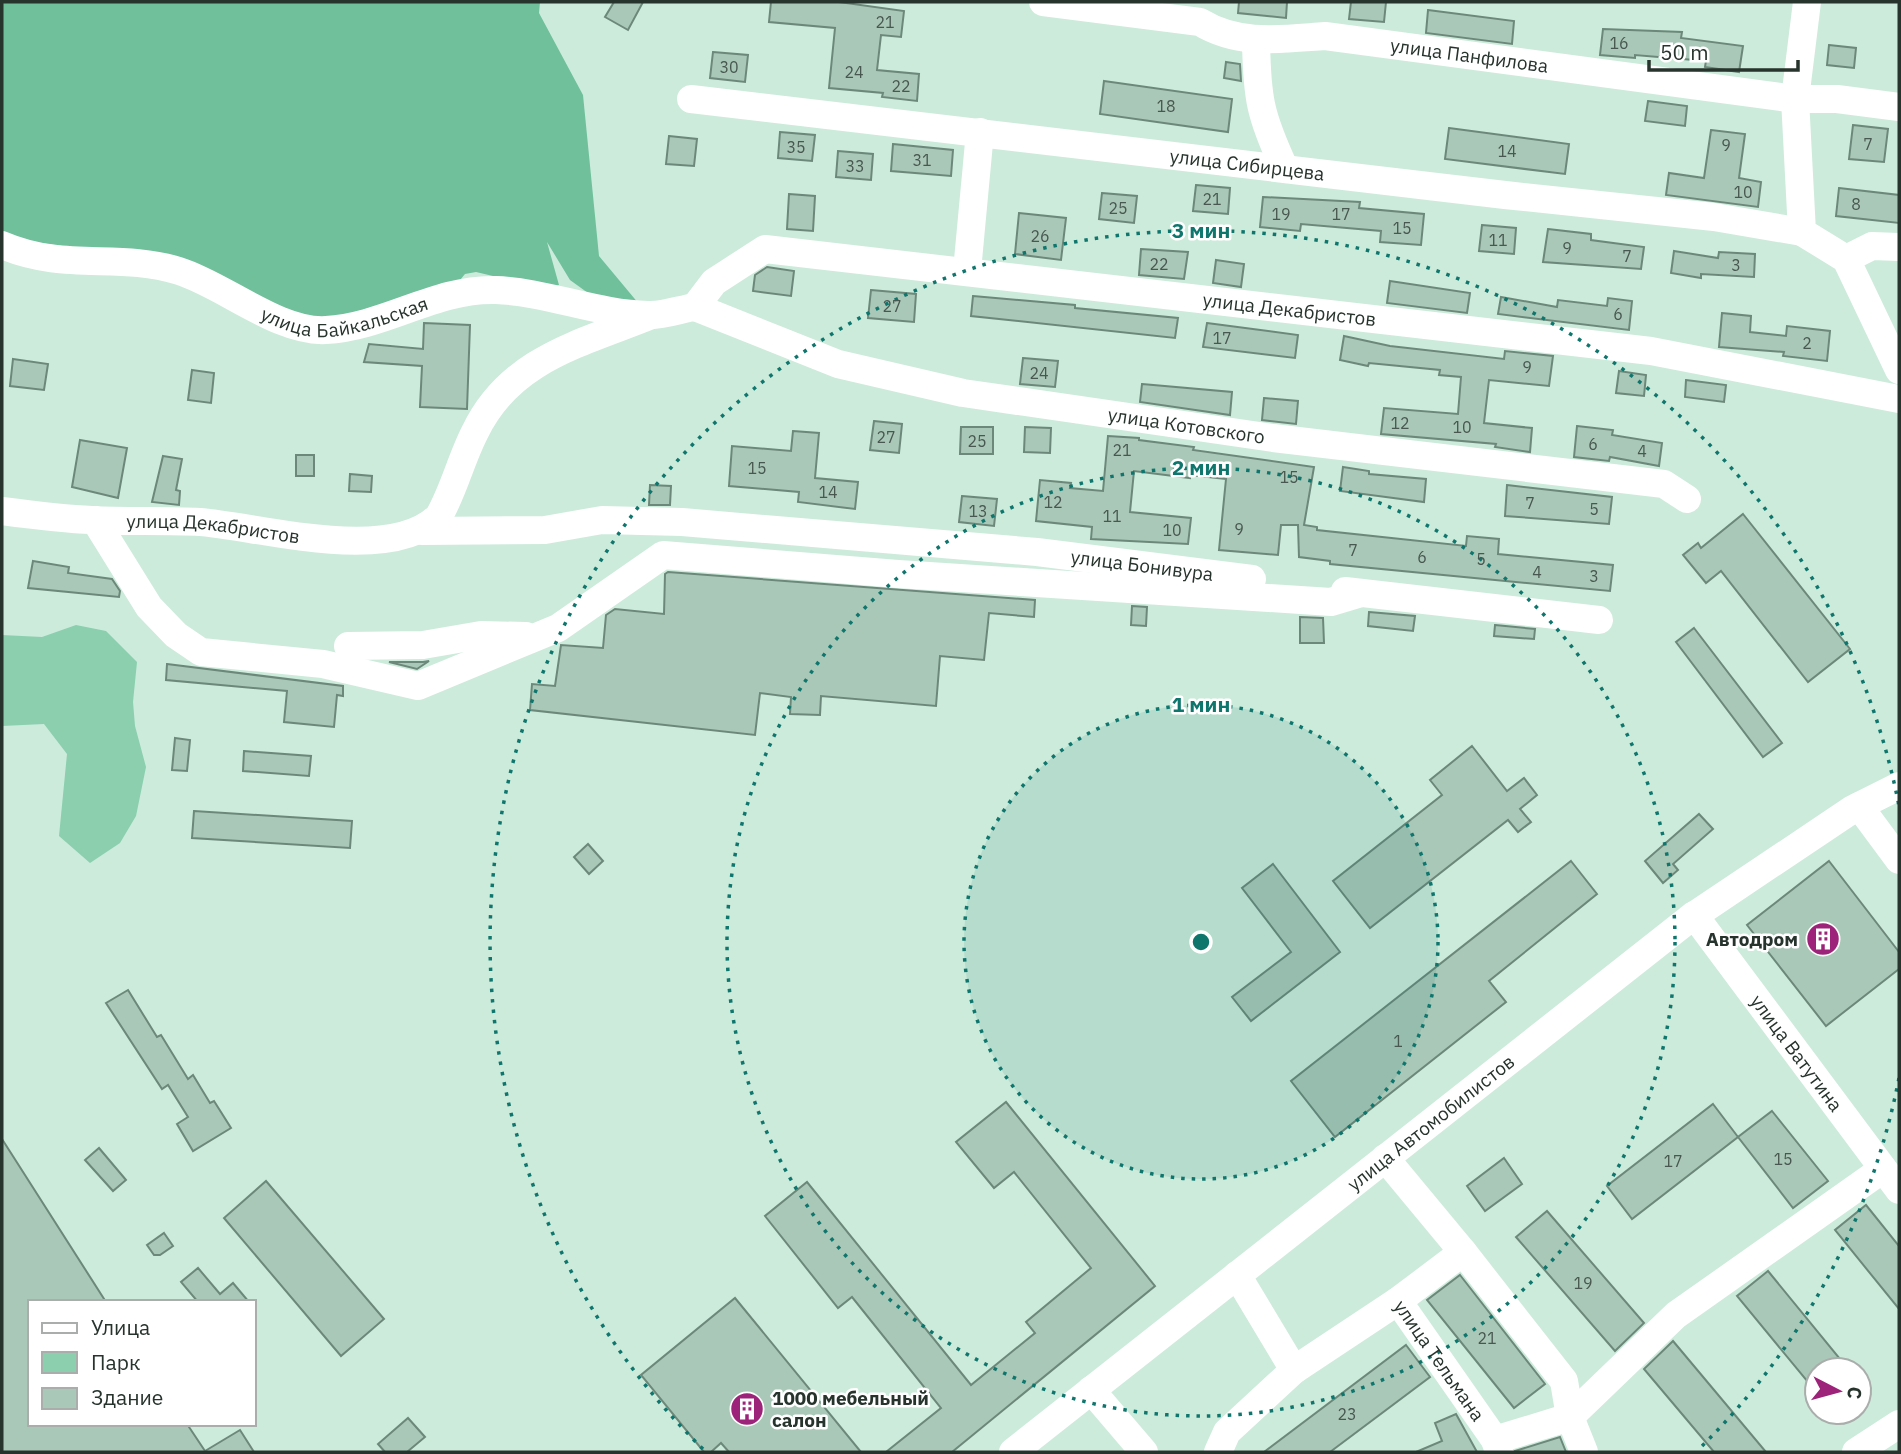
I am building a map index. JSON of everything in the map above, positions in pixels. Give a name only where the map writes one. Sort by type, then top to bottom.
[{"type":"street","name":"улица Панфилова","points":[[1043,2],[1200,22],[1216,32],[1256,41],[1325,36],[1795,99],[1837,99],[1899,107]]},
{"type":"street","points":[[1807,2],[1795,99],[1802,232],[1846,259],[1899,370]]},
{"type":"street","points":[[1256,41],[1257,92],[1264,123],[1284,167]]},
{"type":"street","name":"улица Сибирцева","points":[[691,99],[1505,195],[1714,216],[1802,232]]},
{"type":"street","points":[[967,271],[980,132]]},
{"type":"street","name":"улица Байкальская","points":[[2,245],[58,261],[141,264],[168,268],[198,278],[272,315],[318,330],[370,320],[447,296],[489,290],[649,316],[695,307]]},
{"type":"street","points":[[1846,259],[1872,246],[1899,247]]},
{"type":"street","name":"улица Декабристов","points":[[695,307],[714,282],[765,249],[1651,351],[1899,399]]},
{"type":"street","name":"улица Котовского","points":[[695,307],[838,364],[926,386],[1273,438],[1651,482],[1664,484],[1687,499]]},
{"type":"street","points":[[422,531],[439,516],[446,504],[475,431],[491,402],[506,385],[536,362],[649,316]]},
{"type":"street","name":"улица Декабристов","points":[[2,511],[95,520],[204,522],[284,536],[350,539],[396,538],[422,531],[545,530],[602,520],[682,522]]},
{"type":"street","points":[[95,520],[149,607],[176,635],[201,652],[323,664],[418,686],[558,628],[663,555],[898,574],[1331,602],[1361,593]]},
{"type":"street","name":"улица Бонивура","points":[[682,522],[1037,552],[1599,620]]},
{"type":"street","points":[[348,646],[423,645],[481,635],[561,636]]},
{"type":"street","name":"улица Автомобилистов","points":[[1013,1452],[1694,915],[1860,806],[1899,786]]},
{"type":"street","points":[[1860,806],[1899,860]]},
{"type":"street","name":"улица Ватутина","points":[[1694,915],[1891,1179]]},
{"type":"street","points":[[1385,1158],[1564,1381],[1570,1417],[1584,1452]]},
{"type":"street","points":[[1497,1446],[1570,1417],[1676,1315],[1891,1179]]},
{"type":"street","name":"улица Тельмана","points":[[1463,1252],[1398,1301],[1497,1446]]},
{"type":"street","points":[[1237,1275],[1294,1370]]},
{"type":"street","points":[[1218,1452],[1227,1432],[1294,1370],[1398,1301]]},
{"type":"street","points":[[1091,1390],[1144,1452]]},
{"type":"street","points":[[1856,1452],[1899,1424]]},
{"type":"green space","points":[[2,2],[540,2],[539,13],[583,95],[599,256],[649,316],[588,293],[570,280],[547,242],[559,285],[549,289],[476,272],[465,274],[460,280],[324,322],[116,253],[2,238]]},
{"type":"green space","points":[[76,625],[106,631],[137,662],[133,702],[135,726],[146,767],[136,816],[120,843],[90,863],[59,836],[67,754],[44,724],[2,726],[2,635],[42,637]]},
{"type":"building","points":[[614,2],[643,2],[628,30],[605,17]]},
{"type":"building","points":[[771,2],[839,2],[904,11],[901,37],[881,35],[877,70],[919,74],[917,101],[882,97],[883,93],[829,88],[835,28],[769,22]]},
{"type":"building","points":[[1239,2],[1287,2],[1286,18],[1238,13]]},
{"type":"building","points":[[1351,2],[1386,2],[1384,22],[1349,19]]},
{"type":"building","points":[[1428,10],[1514,21],[1512,44],[1426,33]]},
{"type":"building","points":[[1603,29],[1682,32],[1681,38],[1743,46],[1739,72],[1705,67],[1706,61],[1600,55]]},
{"type":"building","points":[[1829,45],[1856,48],[1854,68],[1827,65]]},
{"type":"building","points":[[713,52],[748,55],[745,82],[710,78]]},
{"type":"building","points":[[1226,62],[1240,64],[1241,81],[1224,78]]},
{"type":"building","points":[[1104,81],[1232,99],[1228,132],[1100,114]]},
{"type":"building","points":[[1648,101],[1687,106],[1685,126],[1645,121]]},
{"type":"building","points":[[1853,125],[1888,129],[1884,162],[1849,159]]},
{"type":"building","points":[[1449,128],[1569,144],[1565,174],[1445,159]]},
{"type":"building","points":[[1711,130],[1745,134],[1739,178],[1761,182],[1758,207],[1666,195],[1669,173],[1704,178]]},
{"type":"building","points":[[780,132],[815,135],[812,161],[778,158]]},
{"type":"building","points":[[669,136],[697,139],[694,166],[666,164]]},
{"type":"building","points":[[893,144],[953,150],[951,176],[891,171]]},
{"type":"building","points":[[838,151],[873,154],[871,180],[836,177]]},
{"type":"building","points":[[1196,185],[1230,188],[1228,214],[1193,211]]},
{"type":"building","points":[[1839,188],[1899,195],[1899,223],[1836,216]]},
{"type":"building","points":[[1102,193],[1137,196],[1134,223],[1099,219]]},
{"type":"building","points":[[789,194],[815,196],[813,231],[787,229]]},
{"type":"building","points":[[1263,197],[1360,202],[1359,208],[1424,214],[1421,245],[1380,242],[1381,231],[1301,224],[1300,231],[1260,227]]},
{"type":"building","points":[[1019,213],[1066,218],[1061,260],[1015,254]]},
{"type":"building","points":[[1482,225],[1516,228],[1514,254],[1479,251]]},
{"type":"building","points":[[1548,229],[1591,234],[1591,240],[1644,247],[1641,269],[1543,262]]},
{"type":"building","points":[[1141,249],[1188,252],[1184,279],[1139,275]]},
{"type":"building","points":[[1674,251],[1718,258],[1719,252],[1755,254],[1754,277],[1701,274],[1701,278],[1671,273]]},
{"type":"building","points":[[1216,260],[1244,264],[1241,287],[1213,283]]},
{"type":"building","points":[[767,267],[794,271],[791,296],[753,291],[755,275]]},
{"type":"building","points":[[1390,281],[1470,293],[1467,313],[1387,303]]},
{"type":"building","points":[[871,290],[916,294],[914,322],[868,318]]},
{"type":"building","points":[[973,296],[1178,318],[1175,338],[971,316]]},
{"type":"building","points":[[1501,297],[1557,307],[1558,300],[1607,306],[1608,298],[1632,301],[1629,330],[1498,314]]},
{"type":"building","points":[[1722,313],[1751,316],[1750,332],[1786,336],[1787,326],[1830,331],[1827,361],[1783,356],[1784,352],[1719,347]]},
{"type":"building","points":[[424,323],[470,325],[467,409],[420,407],[422,366],[364,362],[369,344],[423,349]]},
{"type":"building","points":[[1207,323],[1298,335],[1295,358],[1203,347]]},
{"type":"building","points":[[1344,336],[1390,346],[1504,359],[1505,351],[1553,356],[1549,386],[1489,380],[1484,423],[1532,428],[1530,452],[1495,447],[1496,444],[1381,434],[1384,408],[1458,414],[1461,377],[1439,375],[1440,370],[1369,363],[1368,366],[1340,360]]},
{"type":"building","points":[[1023,358],[1058,361],[1055,387],[1020,384]]},
{"type":"building","points":[[13,359],[48,364],[44,390],[10,386]]},
{"type":"building","points":[[192,370],[214,373],[211,403],[188,400]]},
{"type":"building","points":[[1619,371],[1646,375],[1644,396],[1616,393]]},
{"type":"building","points":[[1686,380],[1726,385],[1724,402],[1685,397]]},
{"type":"building","points":[[1142,384],[1232,392],[1230,415],[1140,402]]},
{"type":"building","points":[[1264,398],[1298,401],[1296,424],[1262,420]]},
{"type":"building","points":[[874,421],[902,424],[899,453],[870,450]]},
{"type":"building","points":[[1577,426],[1613,430],[1612,435],[1662,443],[1659,466],[1610,457],[1609,461],[1574,457]]},
{"type":"building","points":[[961,427],[993,427],[993,454],[960,454]]},
{"type":"building","points":[[1025,427],[1051,428],[1050,453],[1024,452]]},
{"type":"building","points":[[793,431],[819,433],[815,478],[858,482],[855,509],[798,502],[799,492],[729,486],[732,446],[791,451]]},
{"type":"building","points":[[1108,436],[1139,438],[1194,447],[1193,450],[1314,467],[1304,525],[1317,527],[1317,530],[1466,546],[1467,536],[1499,539],[1498,554],[1613,565],[1610,591],[1330,564],[1330,561],[1299,557],[1298,525],[1281,525],[1278,555],[1219,550],[1226,479],[1190,475],[1190,478],[1134,471],[1130,512],[1191,518],[1188,544],[1091,539],[1092,527],[1036,521],[1040,480],[1071,483],[1070,488],[1103,491]]},
{"type":"building","points":[[80,440],[127,448],[118,498],[72,487]]},
{"type":"building","points":[[296,455],[314,455],[314,476],[296,476]]},
{"type":"building","points":[[163,456],[182,459],[176,490],[180,491],[179,505],[152,502]]},
{"type":"building","points":[[1343,467],[1369,471],[1369,474],[1426,479],[1424,502],[1340,491]]},
{"type":"building","points":[[350,474],[372,476],[371,492],[349,491]]},
{"type":"building","points":[[650,485],[671,486],[670,505],[649,505]]},
{"type":"building","points":[[1507,485],[1612,497],[1609,524],[1505,516]]},
{"type":"building","points":[[962,496],[997,499],[994,526],[959,522]]},
{"type":"building","points":[[1743,514],[1850,649],[1808,682],[1721,571],[1706,583],[1683,555],[1698,543],[1701,548]]},
{"type":"building","points":[[33,561],[69,567],[68,573],[112,579],[120,591],[119,597],[28,588]]},
{"type":"building","points":[[668,572],[1035,600],[1034,617],[989,613],[984,660],[940,656],[936,706],[821,696],[820,715],[790,714],[791,697],[760,693],[755,735],[530,710],[532,684],[555,686],[561,645],[603,648],[606,615],[615,609],[664,614],[665,574]]},
{"type":"building","points":[[1132,606],[1147,607],[1146,626],[1131,625]]},
{"type":"building","points":[[1369,612],[1415,616],[1413,631],[1368,626]]},
{"type":"building","points":[[1300,617],[1323,618],[1324,643],[1300,643]]},
{"type":"building","points":[[1495,625],[1535,629],[1534,639],[1494,636]]},
{"type":"building","points":[[1694,628],[1782,743],[1763,757],[1676,642]]},
{"type":"building","points":[[429,661],[417,669],[389,662],[423,662]]},
{"type":"building","points":[[167,664],[343,686],[343,696],[337,695],[334,727],[284,722],[287,691],[166,680]]},
{"type":"building","points":[[175,738],[190,740],[187,771],[172,770]]},
{"type":"building","points":[[1472,746],[1507,791],[1524,778],[1537,795],[1520,809],[1531,822],[1518,832],[1508,820],[1370,928],[1333,881],[1442,795],[1430,780]]},
{"type":"building","points":[[244,751],[311,756],[309,776],[243,771]]},
{"type":"building","points":[[194,811],[352,821],[350,848],[192,838]]},
{"type":"building","points":[[1699,814],[1713,829],[1673,864],[1678,870],[1663,883],[1645,861]]},
{"type":"building","points":[[588,844],[603,861],[589,874],[574,857]]},
{"type":"building","points":[[1571,861],[1597,894],[1489,981],[1506,1002],[1335,1137],[1291,1081]]},
{"type":"building","name":"Автодром","points":[[1829,861],[1899,952],[1899,969],[1826,1026],[1747,925]]},
{"type":"building","points":[[1273,864],[1340,952],[1251,1021],[1232,997],[1291,952],[1242,888]]},
{"type":"building","points":[[128,990],[157,1037],[161,1035],[188,1079],[193,1075],[210,1103],[214,1101],[231,1128],[193,1151],[177,1124],[188,1117],[168,1085],[162,1089],[106,1003]]},
{"type":"building","points":[[1006,1102],[1155,1286],[952,1452],[886,1452],[941,1408],[852,1297],[838,1308],[765,1216],[807,1182],[971,1385],[1035,1333],[1026,1322],[1091,1268],[1014,1172],[994,1188],[956,1142]]},
{"type":"building","points":[[1713,1104],[1738,1137],[1632,1219],[1607,1186]]},
{"type":"building","points":[[1772,1111],[1828,1181],[1793,1208],[1738,1137]]},
{"type":"building","points":[[2,1139],[105,1300],[28,1300],[28,1426],[188,1426],[205,1451],[240,1430],[254,1452],[2,1452]]},
{"type":"building","points":[[99,1148],[126,1180],[113,1191],[85,1160]]},
{"type":"building","points":[[1504,1158],[1522,1184],[1485,1211],[1467,1186]]},
{"type":"building","points":[[266,1181],[384,1319],[341,1356],[224,1218]]},
{"type":"building","points":[[1866,1205],[1899,1246],[1899,1309],[1835,1230]]},
{"type":"building","points":[[1547,1211],[1644,1323],[1615,1351],[1516,1237]]},
{"type":"building","points":[[164,1233],[173,1246],[160,1255],[154,1255],[147,1245]]},
{"type":"building","points":[[198,1268],[220,1294],[233,1283],[247,1300],[196,1300],[181,1282]]},
{"type":"building","points":[[1768,1271],[1838,1356],[1803,1356],[1803,1376],[1737,1296]]},
{"type":"building","points":[[1460,1275],[1545,1384],[1514,1408],[1427,1300]]},
{"type":"building","name":"1000 мебельный салон","points":[[735,1298],[861,1452],[729,1452],[721,1443],[711,1452],[704,1452],[641,1375]]},
{"type":"building","points":[[1673,1341],[1766,1452],[1714,1452],[1644,1369]]},
{"type":"building","points":[[1406,1345],[1430,1377],[1330,1452],[1264,1452]]},
{"type":"building","points":[[1456,1414],[1477,1452],[1416,1452],[1442,1441],[1435,1423]]},
{"type":"building","points":[[408,1418],[425,1437],[407,1452],[385,1452],[378,1444]]},
{"type":"building","points":[[1560,1437],[1566,1452],[1515,1452],[1515,1451]]},
{"type":"place","name":"Автодром","points":[[1823,939]]},
{"type":"place","name":"1000 мебельный салон","points":[[747,1409]]}]
